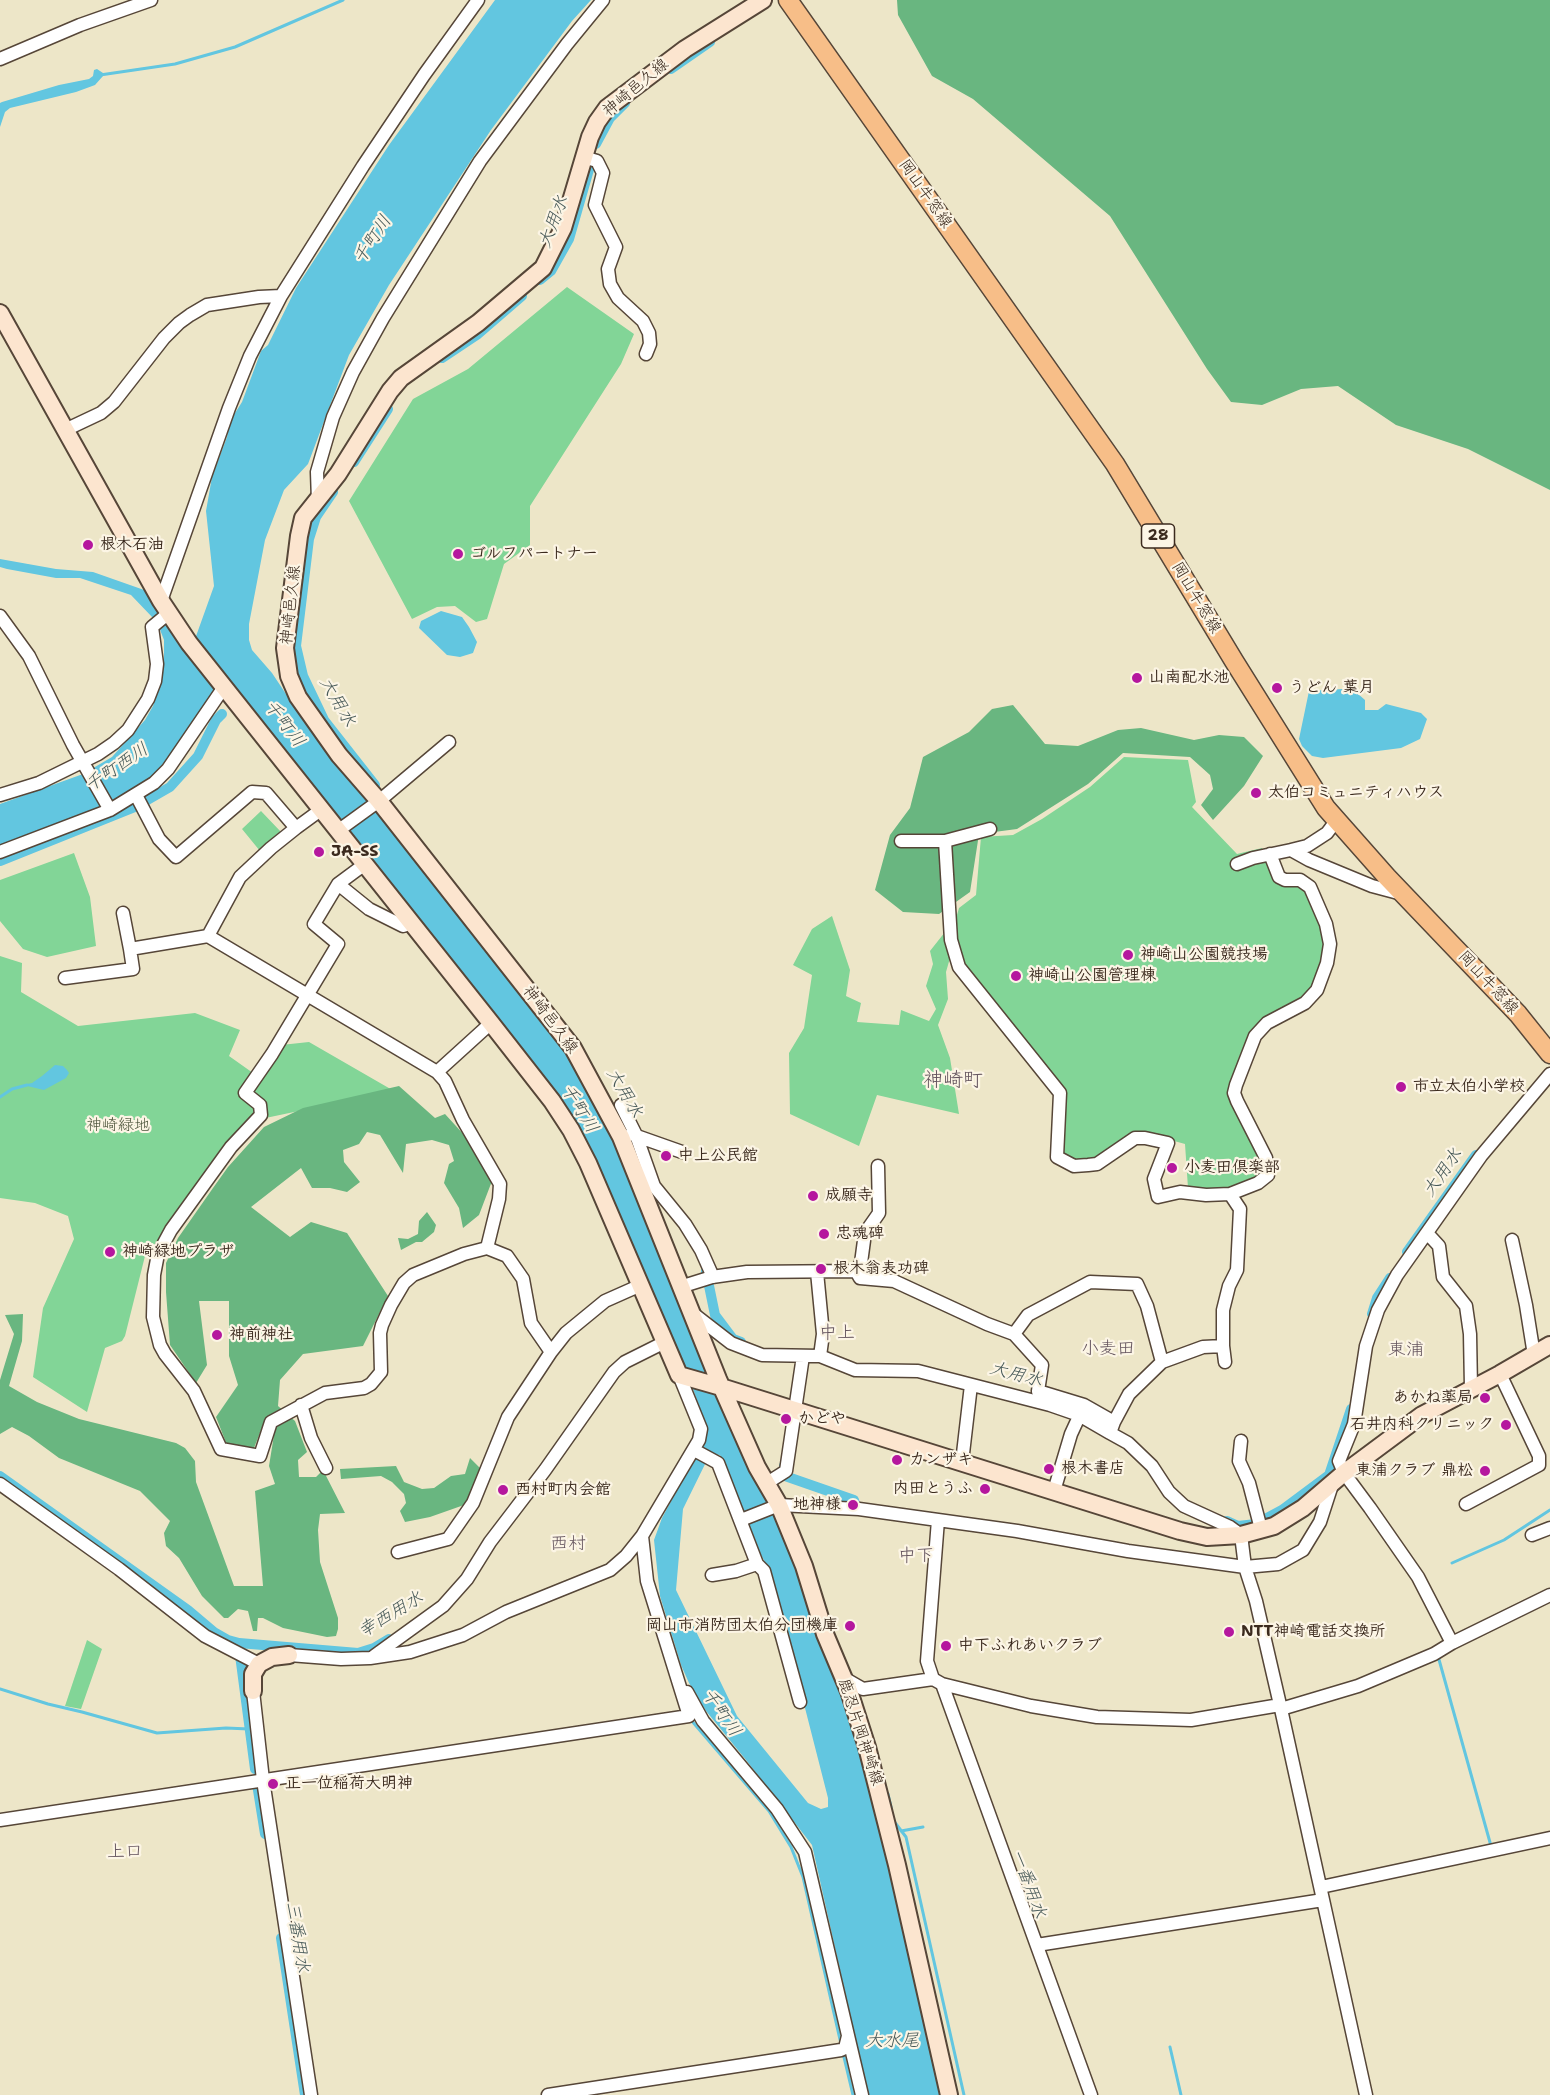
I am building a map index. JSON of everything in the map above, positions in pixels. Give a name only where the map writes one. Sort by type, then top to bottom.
[{"type":"main road","name":"神崎邑久線","points":[[719,1386],[680,1287],[629,1135],[573,1048],[380,799],[332,746],[298,697],[289,676],[285,648],[303,518],[338,474],[390,391],[401,378],[478,323],[543,268],[563,228],[590,159],[597,122],[607,108],[685,49],[763,0]]},
{"type":"main road","name":"岡山牛窓線","points":[[788,0],[1115,464],[1234,661],[1336,821],[1518,1014],[1550,1054]]},
{"type":"main road","points":[[0,313],[165,609],[222,685],[322,809],[341,829],[365,864],[552,1101],[571,1130],[665,1342],[684,1376],[1180,1531],[1207,1537],[1241,1535],[1259,1524],[1274,1526],[1303,1508],[1338,1478],[1422,1415],[1550,1345]]},
{"type":"main road","name":"鹿忍片岡神崎線","points":[[719,1386],[767,1483],[804,1566],[825,1634],[843,1677],[867,1747],[949,2095]]},
{"type":"main road","points":[[253,1691],[253,1674],[259,1664],[272,1657],[290,1655]]},
{"type":"street","points":[[0,58],[80,24],[151,0]]},
{"type":"street","points":[[0,795],[39,783],[83,764],[114,743],[128,730],[148,699],[155,681],[157,664],[152,627],[165,609],[229,408],[250,356],[281,296],[363,166],[478,0]]},
{"type":"street","points":[[318,501],[317,472],[333,417],[353,372],[383,318],[480,160],[603,0]]},
{"type":"street","points":[[590,159],[603,173],[595,205],[616,247],[608,269],[610,284],[618,297],[643,321],[649,333],[650,344],[646,354]]},
{"type":"street","points":[[65,430],[101,413],[114,402],[164,339],[190,315],[207,305],[281,296]]},
{"type":"street","points":[[0,616],[29,656],[83,764],[110,809]]},
{"type":"street","points":[[0,852],[110,809],[139,801],[168,769],[222,685]]},
{"type":"street","points":[[341,829],[450,742]]},
{"type":"street","points":[[139,801],[159,839],[176,857],[252,792],[266,793],[296,828]]},
{"type":"street","points":[[208,936],[240,877],[271,848],[322,809]]},
{"type":"street","points":[[1237,864],[1307,846],[1327,833],[1336,821]]},
{"type":"street","points":[[901,841],[945,841],[990,829]]},
{"type":"street","points":[[945,841],[951,940],[959,967],[1060,1093],[1057,1157],[1074,1166],[1097,1164],[1135,1138],[1145,1137],[1168,1143],[1154,1179],[1158,1197],[1180,1192],[1206,1196],[1230,1194],[1258,1183],[1268,1175],[1266,1158],[1234,1093],[1255,1036],[1267,1023],[1305,1003],[1317,990],[1327,963],[1330,944],[1326,924],[1310,887],[1300,880],[1285,880],[1280,877],[1270,854]]},
{"type":"street","points":[[1291,850],[1359,881],[1403,894]]},
{"type":"street","points":[[365,864],[338,884],[314,924],[338,944],[256,1080],[245,1093],[260,1105],[261,1115],[231,1147],[171,1230],[158,1254],[154,1275],[153,1317],[160,1345],[194,1391],[221,1449],[260,1456],[272,1422],[324,1393],[364,1388],[371,1384],[381,1372],[380,1333],[382,1325],[390,1305],[404,1283],[412,1275],[464,1254],[487,1248],[507,1256],[523,1279],[531,1323],[551,1352]]},
{"type":"street","points":[[338,884],[369,909],[403,926],[412,923]]},
{"type":"street","points":[[65,978],[133,969],[123,913]]},
{"type":"street","points":[[130,949],[208,936],[437,1072],[445,1081],[463,1120],[500,1184],[499,1199],[487,1248]]},
{"type":"street","points":[[437,1072],[491,1023]]},
{"type":"street","points":[[743,1520],[777,1505],[859,1509],[938,1523],[1017,1531],[1198,1562],[1245,1567],[1278,1564],[1303,1550],[1320,1522],[1338,1478],[1339,1461],[1354,1424],[1366,1346],[1378,1310],[1397,1275],[1481,1156],[1550,1074]]},
{"type":"street","points":[[621,1105],[629,1135],[654,1186],[685,1224],[701,1250],[713,1277]]},
{"type":"street","points":[[629,1135],[682,1152]]},
{"type":"street","points":[[856,1271],[861,1263],[865,1233],[879,1213],[878,1166]]},
{"type":"street","points":[[1226,1362],[1223,1346],[1223,1310],[1229,1286],[1237,1270],[1240,1209],[1230,1194]]},
{"type":"street","points":[[1427,1233],[1439,1246],[1443,1277],[1466,1306],[1470,1334],[1471,1388]]},
{"type":"street","points":[[1512,1240],[1534,1354]]},
{"type":"street","points":[[680,1287],[713,1277],[747,1272],[856,1271]]},
{"type":"street","points":[[856,1271],[860,1278],[894,1281],[1014,1334],[1042,1365],[1037,1396]]},
{"type":"street","points":[[817,1272],[822,1334],[820,1353]]},
{"type":"street","points":[[1014,1334],[1028,1315],[1090,1282],[1137,1284],[1147,1306],[1162,1362]]},
{"type":"street","points":[[398,1552],[448,1539],[472,1503],[508,1417],[551,1352],[566,1333],[605,1301],[641,1285]]},
{"type":"street","points":[[689,1310],[731,1343],[769,1356],[803,1356],[820,1353],[855,1370],[918,1371],[971,1385],[1037,1396],[1081,1410],[1112,1428],[1152,1466],[1169,1492],[1184,1506],[1230,1527],[1241,1535],[1245,1567],[1256,1601],[1282,1707],[1366,2095]]},
{"type":"street","points":[[370,1658],[443,1606],[467,1580],[490,1542],[545,1470],[614,1372],[625,1362],[665,1342]]},
{"type":"street","points":[[1112,1428],[1129,1394],[1162,1362],[1203,1347],[1223,1346]]},
{"type":"street","points":[[767,1483],[784,1472],[803,1356]]},
{"type":"street","points":[[1466,1504],[1539,1465],[1539,1456],[1500,1374]]},
{"type":"street","points":[[290,1655],[341,1659],[370,1658],[410,1652],[463,1635],[506,1612],[596,1577],[618,1564],[642,1536],[665,1495],[699,1454],[701,1429],[684,1376]]},
{"type":"street","points":[[962,1462],[971,1385]]},
{"type":"street","points":[[301,1405],[311,1438],[326,1468]]},
{"type":"street","points":[[1054,1491],[1071,1434],[1081,1410]]},
{"type":"street","points":[[1241,1441],[1239,1461],[1249,1483],[1259,1524]]},
{"type":"street","points":[[699,1454],[718,1463],[743,1520],[757,1564],[764,1570],[800,1702]]},
{"type":"street","points":[[1338,1478],[1418,1576],[1452,1643]]},
{"type":"street","points":[[0,1484],[119,1569],[205,1636],[259,1664]]},
{"type":"street","points":[[938,1523],[927,1661],[1037,1945],[1091,2095]]},
{"type":"street","points":[[1532,1535],[1550,1528]]},
{"type":"street","points":[[0,1820],[689,1716],[647,1581],[642,1536]]},
{"type":"street","points":[[712,1575],[736,1571],[757,1564]]},
{"type":"street","points":[[843,1677],[863,1689],[937,1682],[1031,1706],[1097,1717],[1191,1720],[1282,1707],[1358,1686],[1434,1654],[1550,1595]]},
{"type":"street","points":[[672,1663],[703,1721],[777,1809],[805,1852],[862,2095]]},
{"type":"street","points":[[253,1691],[263,1780],[311,2095]]},
{"type":"street","points":[[1037,1945],[1323,1890],[1550,1838]]},
{"type":"street","points":[[548,2095],[843,2049],[848,2035]]},
{"type":"green space","points":[[897,0],[1550,0],[1550,490],[1468,449],[1396,425],[1338,386],[1301,389],[1262,405],[1231,402],[1207,369],[1110,216],[973,99],[932,76],[898,15]]},
{"type":"green space","name":"ゴルフパートナー","points":[[567,287],[634,334],[621,364],[530,506],[530,545],[504,564],[487,619],[476,622],[455,606],[437,607],[412,619],[349,501],[413,399],[468,369]]},
{"type":"green space","points":[[1013,705],[1045,744],[1078,746],[1118,730],[1141,728],[1194,740],[1219,735],[1244,737],[1263,756],[1244,786],[1213,820],[1201,805],[1213,789],[1210,775],[1190,757],[1123,753],[1088,784],[1017,829],[979,834],[970,892],[939,914],[903,912],[875,890],[890,835],[910,808],[923,757],[969,732],[992,709]]},
{"type":"green space","points":[[1124,757],[1188,760],[1196,802],[1192,807],[1237,854],[1262,848],[1267,865],[1281,883],[1300,885],[1309,896],[1322,927],[1325,957],[1319,977],[1301,1002],[1251,1032],[1239,1057],[1231,1091],[1261,1159],[1261,1171],[1255,1181],[1218,1191],[1188,1188],[1185,1144],[1142,1132],[1088,1161],[1067,1157],[1061,1148],[1063,1092],[973,978],[960,958],[953,929],[959,908],[976,895],[981,837],[1013,835],[1042,819],[1090,787]]},
{"type":"green space","points":[[261,811],[281,832],[260,851],[242,829]]},
{"type":"green space","points":[[74,853],[90,897],[96,946],[47,957],[23,949],[0,921],[0,880]]},
{"type":"green space","points":[[832,916],[850,970],[846,996],[861,1003],[857,1022],[899,1025],[901,1010],[929,1021],[936,1009],[926,986],[933,964],[930,951],[945,932],[950,958],[946,972],[948,999],[938,1025],[950,1058],[959,1114],[877,1095],[859,1146],[790,1114],[789,1053],[804,1028],[812,975],[793,965],[812,929]]},
{"type":"green space","name":"神崎緑地","points":[[0,956],[22,963],[21,992],[78,1026],[195,1013],[240,1030],[229,1056],[253,1073],[281,1045],[309,1042],[394,1091],[256,1120],[145,1256],[125,1336],[122,1341],[105,1348],[87,1412],[33,1377],[43,1308],[74,1239],[68,1216],[35,1203],[0,1198]]},
{"type":"green space","points":[[399,1086],[435,1118],[445,1114],[476,1148],[492,1181],[479,1215],[463,1228],[459,1208],[444,1183],[449,1164],[454,1161],[449,1145],[432,1140],[406,1144],[403,1173],[380,1135],[367,1132],[359,1144],[343,1150],[344,1162],[360,1182],[347,1192],[330,1188],[312,1188],[301,1168],[251,1207],[290,1237],[311,1222],[347,1233],[388,1296],[363,1346],[303,1354],[280,1380],[278,1406],[295,1421],[307,1452],[298,1460],[299,1477],[316,1477],[323,1470],[345,1513],[320,1514],[318,1530],[320,1562],[338,1618],[336,1636],[327,1637],[283,1628],[263,1618],[258,1618],[257,1631],[253,1631],[248,1611],[238,1609],[228,1618],[224,1618],[202,1596],[179,1558],[166,1546],[164,1533],[170,1521],[140,1491],[59,1458],[29,1436],[12,1427],[0,1434],[0,1380],[14,1334],[5,1315],[23,1314],[22,1341],[9,1386],[37,1402],[79,1419],[176,1443],[185,1448],[195,1461],[196,1482],[234,1586],[263,1586],[255,1491],[275,1484],[269,1466],[274,1435],[261,1430],[254,1448],[227,1445],[216,1417],[238,1385],[229,1356],[229,1301],[199,1301],[207,1365],[196,1383],[170,1345],[166,1263],[178,1238],[228,1167],[264,1127],[303,1108]]},
{"type":"green space","points":[[427,1212],[436,1225],[434,1232],[422,1242],[416,1242],[401,1250],[398,1238],[408,1239],[418,1234],[419,1221]]},
{"type":"green space","points":[[470,1458],[481,1469],[464,1505],[430,1517],[405,1522],[400,1511],[406,1503],[404,1494],[392,1482],[381,1476],[341,1479],[340,1469],[396,1466],[404,1482],[422,1489],[434,1488],[451,1476],[465,1474]]},
{"type":"green space","points":[[87,1640],[102,1649],[81,1709],[65,1706]]},
{"type":"water","points":[[495,0],[591,0],[572,21],[491,130],[389,285],[349,355],[308,464],[284,490],[265,540],[249,624],[249,640],[252,650],[272,673],[298,712],[567,1046],[614,1133],[774,1506],[861,1750],[940,2095],[868,2095],[812,1845],[706,1711],[681,1665],[660,1596],[654,1540],[662,1518],[699,1449],[707,1428],[646,1274],[583,1136],[558,1095],[225,676],[172,753],[151,778],[117,802],[0,848],[0,804],[83,774],[112,757],[145,720],[153,706],[160,685],[164,640],[153,618],[131,595],[80,578],[56,578],[7,569],[0,567],[0,559],[56,569],[93,572],[147,591],[195,639],[214,586],[206,511],[212,477],[227,437],[230,421],[242,402],[261,351],[268,345],[296,288],[389,145]],"holes":[[[710,1454],[720,1455],[751,1537],[770,1571],[828,1798],[828,1807],[821,1809],[808,1803],[737,1716],[676,1590],[683,1509]]]},
{"type":"water","points":[[97,69],[103,73],[103,76],[95,85],[10,108],[5,112],[0,127],[0,103],[59,85],[89,79]]},
{"type":"water","points":[[441,611],[462,617],[477,642],[473,653],[460,657],[447,655],[419,628],[421,621]]},
{"type":"water","points":[[1343,689],[1357,693],[1365,700],[1365,710],[1378,710],[1386,704],[1421,713],[1427,719],[1420,739],[1401,748],[1323,758],[1312,756],[1302,746],[1299,739],[1309,691]]},
{"type":"water","points":[[55,1065],[63,1066],[67,1070],[69,1073],[66,1078],[44,1090],[27,1086],[27,1084],[32,1083]]},
{"type":"waterway","points":[[100,75],[175,64],[235,47],[343,0]]},
{"type":"waterway","name":"大用水","points":[[671,69],[710,42]]},
{"type":"waterway","name":"大用水","points":[[596,144],[610,118],[625,103]]},
{"type":"waterway","name":"大用水","points":[[540,280],[551,271],[569,239],[592,159]]},
{"type":"waterway","name":"大用水","points":[[442,358],[478,334],[522,296]]},
{"type":"waterway","name":"大用水","points":[[354,462],[388,409]]},
{"type":"waterway","name":"大用水","points":[[333,492],[316,517],[309,539],[296,646],[303,676],[324,720],[375,785]]},
{"type":"waterway","name":"幸西用水","points":[[0,861],[137,806],[170,787],[198,756],[216,720],[222,714]]},
{"type":"waterway","points":[[0,1097],[12,1089],[27,1085]]},
{"type":"waterway","name":"大用水","points":[[1407,1252],[1476,1155]]},
{"type":"waterway","name":"大用水","points":[[706,1271],[715,1315],[733,1339],[741,1342]]},
{"type":"waterway","name":"大用水","points":[[1372,1314],[1377,1298],[1390,1278]]},
{"type":"waterway","name":"大用水","points":[[1227,1521],[1238,1526],[1256,1524],[1282,1510],[1329,1475],[1351,1409]]},
{"type":"waterway","points":[[784,1466],[785,1476],[854,1500],[856,1507]]},
{"type":"waterway","name":"幸西用水","points":[[0,1476],[228,1640],[239,1643],[358,1653],[374,1648],[389,1639]]},
{"type":"waterway","points":[[1452,1563],[1504,1540],[1550,1510]]},
{"type":"waterway","name":"三番用水","points":[[240,1655],[255,1769]]},
{"type":"waterway","points":[[1438,1656],[1491,1846]]},
{"type":"waterway","points":[[0,1689],[157,1733],[226,1728],[249,1729]]},
{"type":"waterway","points":[[691,1720],[769,1811],[791,1847],[803,1877],[841,2044]]},
{"type":"waterway","name":"三番用水","points":[[257,1784],[265,1834]]},
{"type":"waterway","points":[[885,1791],[891,1807]]},
{"type":"waterway","points":[[893,1820],[906,1837],[964,2095]]},
{"type":"waterway","points":[[901,1831],[923,1827]]},
{"type":"waterway","name":"三番用水","points":[[281,1938],[305,2095]]},
{"type":"waterway","points":[[1170,2047],[1181,2095]]},
{"type":"waterway","points":[[843,2053],[853,2095]]},
{"type":"place","name":"根木石油","points":[[88,545]]},
{"type":"place","name":"ゴルフパートナー","points":[[458,554]]},
{"type":"place","name":"山南配水池","points":[[1137,678]]},
{"type":"place","name":"うどん 葉月","points":[[1277,688]]},
{"type":"place","name":"太伯コミュニティハウス","points":[[1256,793]]},
{"type":"place","name":"JA-SS","points":[[319,852]]},
{"type":"place","name":"神崎山公園競技場","points":[[1128,955]]},
{"type":"place","name":"神崎山公園管理棟","points":[[1016,976]]},
{"type":"place","name":"市立太伯小学校","points":[[1401,1087]]},
{"type":"place","name":"中上公民館","points":[[666,1156]]},
{"type":"place","name":"小麦田倶楽部","points":[[1172,1168]]},
{"type":"place","name":"成願寺","points":[[813,1196]]},
{"type":"place","name":"忠魂碑","points":[[824,1234]]},
{"type":"place","name":"神崎緑地プラザ","points":[[110,1252]]},
{"type":"place","name":"根木翁表功碑","points":[[821,1269]]},
{"type":"place","name":"神前神社","points":[[217,1335]]},
{"type":"place","name":"あかね薬局","points":[[1485,1398]]},
{"type":"place","name":"かどや","points":[[786,1419]]},
{"type":"place","name":"石井内科クリニック","points":[[1506,1425]]},
{"type":"place","name":"カンザキ","points":[[897,1460]]},
{"type":"place","name":"根木書店","points":[[1049,1469]]},
{"type":"place","name":"東浦クラブ 鼎松","points":[[1485,1471]]},
{"type":"place","name":"内田とうふ","points":[[985,1489]]},
{"type":"place","name":"西村町内会館","points":[[503,1490]]},
{"type":"place","name":"地神様","points":[[853,1505]]},
{"type":"place","name":"岡山市消防団太伯分団機庫","points":[[850,1626]]},
{"type":"place","name":"NTT神崎電話交換所","points":[[1229,1632]]},
{"type":"place","name":"中下ふれあいクラブ","points":[[946,1646]]},
{"type":"place","name":"正一位稲荷大明神","points":[[273,1784]]},
{"type":"district","name":"神崎町","points":[[953,1081]]},
{"type":"district","name":"中上","points":[[837,1333]]},
{"type":"district","name":"小麦田","points":[[1108,1349]]},
{"type":"district","name":"東浦","points":[[1406,1350]]},
{"type":"district","name":"西村","points":[[568,1544]]},
{"type":"district","name":"中下","points":[[916,1556]]},
{"type":"district","name":"上口","points":[[125,1852]]},
{"type":"water label","name":"千町川","points":[[373,240]]},
{"type":"water label","name":"千町川","points":[[284,724]]},
{"type":"water label","name":"千町西川","points":[[117,768]]},
{"type":"water label","name":"千町川","points":[[579,1109]]},
{"type":"water label","name":"千町川","points":[[721,1713]]},
{"type":"water label","name":"一番用水","points":[[1028,1884]]},
{"type":"water label","name":"大水尾","points":[[892,2041]]}]
